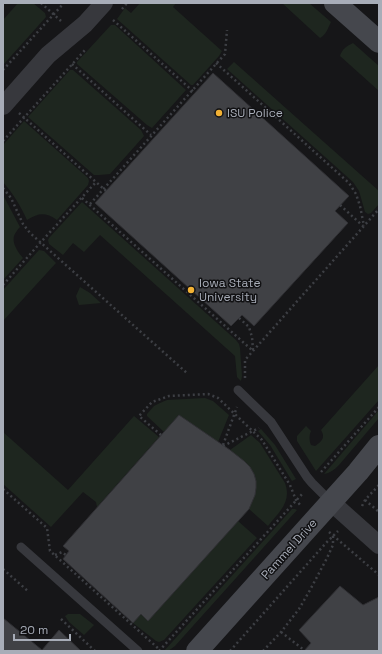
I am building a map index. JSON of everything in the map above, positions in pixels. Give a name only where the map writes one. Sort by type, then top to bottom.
[{"type":"street","points":[[3,106],[48,55],[88,3]]},
{"type":"street","points":[[335,3],[379,42]]},
{"type":"street","points":[[48,55],[85,24],[111,8]]},
{"type":"street","name":"Pammel Drive","points":[[197,651],[358,472],[379,446]]},
{"type":"street","points":[[331,502],[379,545]]},
{"type":"lane","points":[[238,390],[271,422],[307,477],[331,502]]},
{"type":"lane","points":[[21,547],[138,651]]},
{"type":"path","points":[[41,3],[61,21]]},
{"type":"path","points":[[3,70],[64,3]]},
{"type":"path","points":[[111,8],[127,3]]},
{"type":"path","points":[[108,25],[112,19],[195,93]]},
{"type":"path","points":[[90,204],[225,54],[227,30]]},
{"type":"path","points":[[3,141],[88,46]]},
{"type":"path","points":[[216,63],[349,183],[356,194],[364,226]]},
{"type":"path","points":[[72,64],[152,135]]},
{"type":"path","points":[[24,118],[106,191]]},
{"type":"path","points":[[3,285],[96,182]]},
{"type":"path","points":[[3,188],[11,198],[23,224],[30,233],[188,374]]},
{"type":"path","points":[[82,198],[253,351]]},
{"type":"path","points":[[340,205],[364,226]]},
{"type":"path","points":[[245,382],[245,360],[379,209]]},
{"type":"path","points":[[239,318],[249,328],[252,338],[253,351]]},
{"type":"path","points":[[161,435],[139,416],[152,402],[169,396],[208,394],[218,398],[262,440],[290,485],[296,500],[301,506]]},
{"type":"path","points":[[320,473],[379,406]]},
{"type":"path","points":[[237,407],[223,446],[253,431]]},
{"type":"path","points":[[361,506],[379,485]]},
{"type":"path","points":[[3,489],[47,528],[50,551],[160,650],[303,493]]},
{"type":"path","points":[[365,500],[379,512]]},
{"type":"path","points":[[230,651],[336,533]]},
{"type":"path","points":[[333,536],[354,552],[379,575]]},
{"type":"path","points":[[263,651],[281,632],[299,609],[333,545],[333,536]]},
{"type":"path","points":[[55,556],[59,552],[66,555]]},
{"type":"path","points":[[3,569],[29,592]]},
{"type":"path","points":[[61,619],[95,651]]},
{"type":"path","points":[[281,632],[304,650]]},
{"type":"shaded area","points":[[18,3],[33,3],[45,13],[46,17],[3,65],[3,20]]},
{"type":"shaded area","points":[[140,3],[176,3],[173,7],[222,51],[193,85],[191,85],[117,19],[125,8],[131,13]]},
{"type":"shaded area","points":[[282,3],[309,3],[331,22],[325,33],[320,38]]},
{"type":"shaded area","points":[[111,25],[115,25],[186,90],[152,128],[77,64],[77,62]]},
{"type":"shaded area","points":[[353,43],[379,66],[379,91],[340,56],[345,48]]},
{"type":"shaded area","points":[[234,62],[379,191],[379,204],[371,213],[368,214],[365,212],[359,191],[353,182],[227,69]]},
{"type":"shaded area","points":[[70,70],[73,70],[141,130],[144,136],[110,174],[94,175],[28,117]]},
{"type":"shaded area","points":[[24,121],[88,178],[89,181],[88,185],[57,220],[42,214],[27,220],[16,200],[3,182],[3,145]]},
{"type":"shaded area","points":[[3,195],[20,227],[14,235],[14,242],[17,251],[23,258],[3,280]]},
{"type":"shaded area","points":[[82,202],[236,340],[240,348],[241,381],[237,377],[235,356],[100,235],[84,252],[73,243],[63,255],[49,244],[49,238]]},
{"type":"shaded area","points":[[39,250],[44,251],[56,263],[3,321],[3,290]]},
{"type":"shaded area","points":[[80,287],[90,293],[101,303],[79,305],[76,296]]},
{"type":"shaded area","points":[[379,365],[379,400],[316,471],[297,441],[297,436],[306,426],[311,431],[311,445],[315,446],[319,443],[323,438],[321,430]]},
{"type":"shaded area","points":[[205,398],[213,401],[229,415],[218,442],[179,415],[164,432],[147,416],[154,406],[167,400]]},
{"type":"shaded area","points":[[379,410],[379,418],[339,465],[332,471],[324,474]]},
{"type":"shaded area","points":[[134,416],[159,437],[97,507],[96,502],[83,492],[51,527],[3,484],[3,432],[68,490]]},
{"type":"shaded area","points":[[261,429],[275,445],[296,479],[292,481],[270,445],[258,431]]},
{"type":"shaded area","points":[[251,435],[260,443],[285,483],[287,490],[286,501],[268,526],[249,509],[255,493],[255,476],[249,466],[230,450]]},
{"type":"shaded area","points":[[292,509],[297,510],[175,646],[168,651],[164,651]]},
{"type":"shaded area","points":[[238,521],[257,538],[164,640],[159,642],[156,641],[133,623],[141,614],[148,621]]},
{"type":"shaded area","points":[[68,614],[80,614],[94,625],[84,635],[69,622],[65,616]]},
{"type":"building","points":[[213,73],[349,196],[335,211],[348,223],[254,326],[242,315],[231,326],[95,203]]},
{"type":"building","points":[[179,415],[230,450],[250,467],[256,481],[255,495],[249,509],[148,621],[141,614],[133,623],[63,559],[69,551],[63,546]]},
{"type":"building","points":[[340,586],[363,605],[379,597],[379,651],[304,651],[311,643],[299,630]]},
{"type":"building","points":[[3,618],[42,650],[59,630],[81,651],[3,651]]},
{"type":"place","name":"ISU Police","points":[[219,113]]},
{"type":"place","name":"Iowa State University","points":[[191,290]]}]
